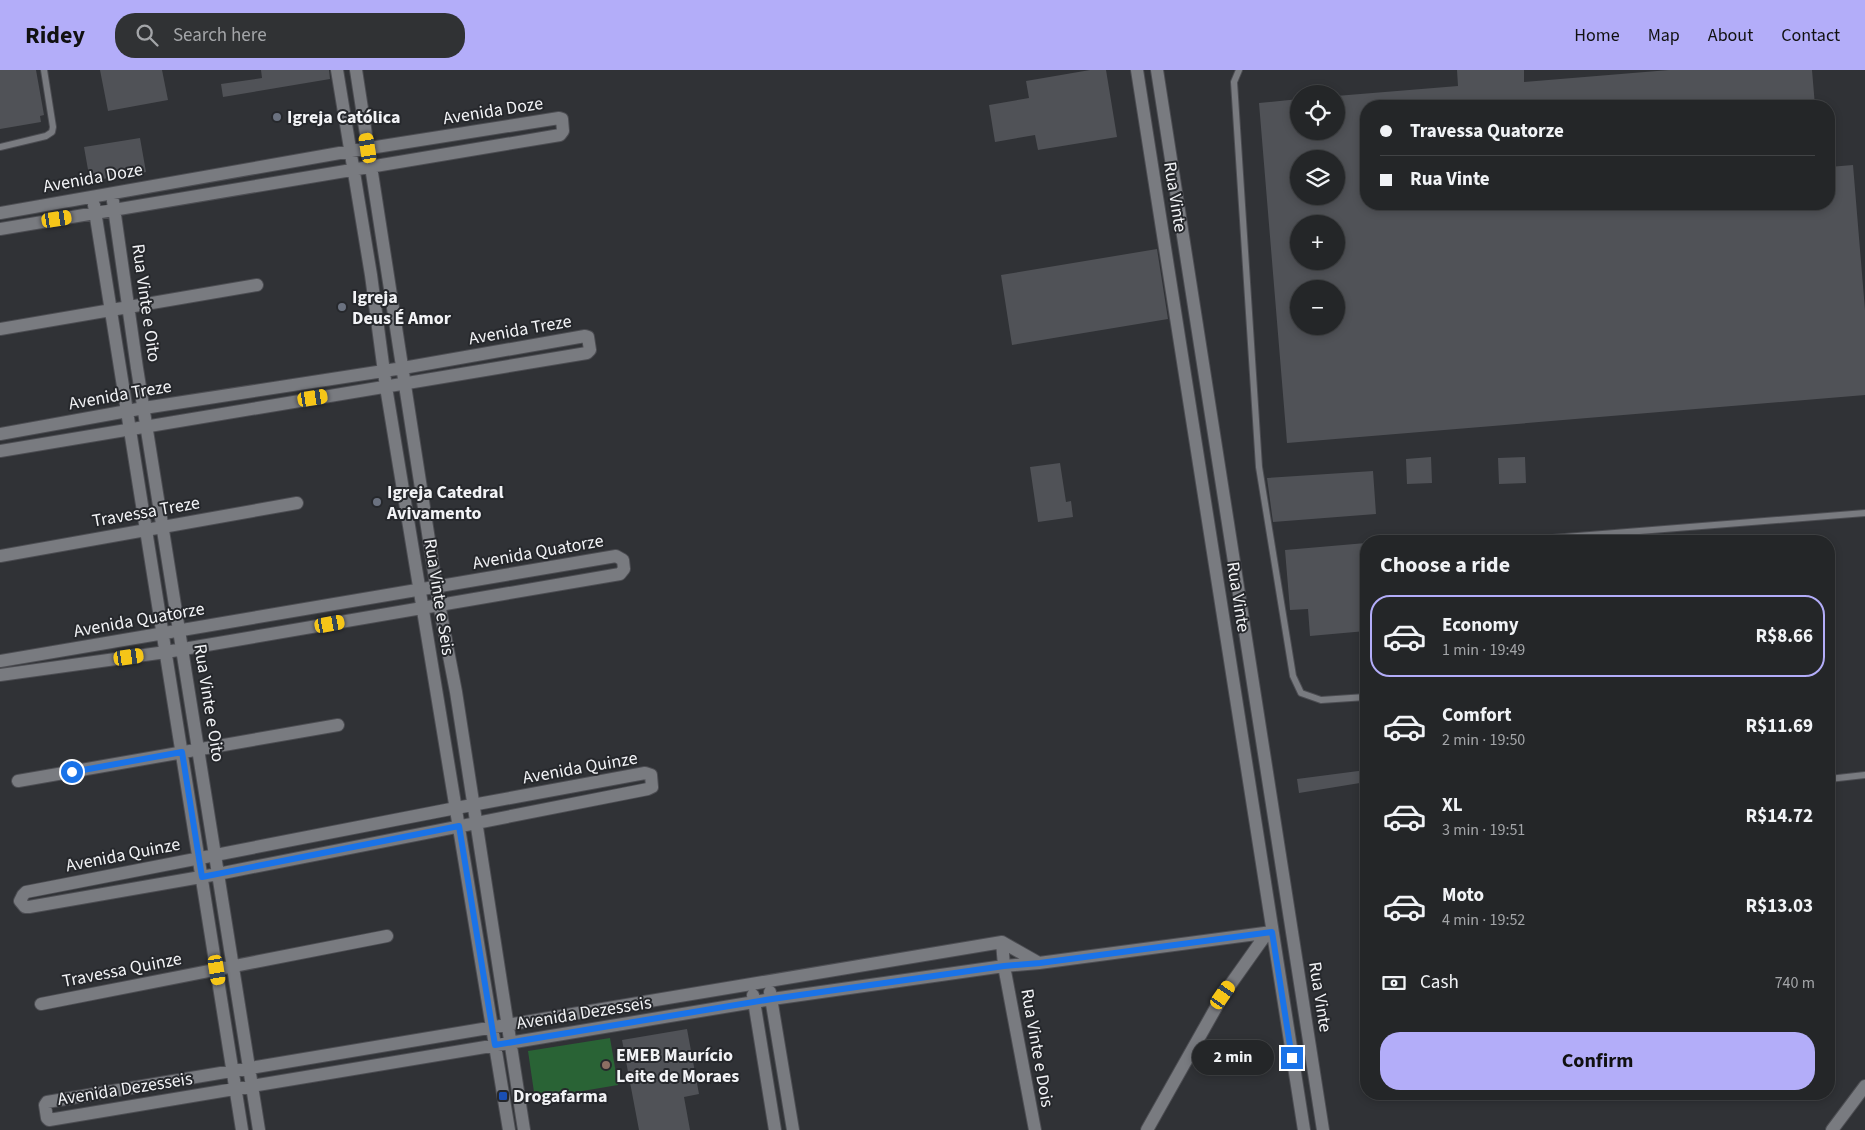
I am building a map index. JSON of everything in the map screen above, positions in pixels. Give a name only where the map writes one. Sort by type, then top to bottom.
[{"type":"street","name":"Rua Vinte e Seis","points":[[337,70],[362,220],[386,386],[509,1130]]},
{"type":"street","name":"Rua Vinte e Seis","points":[[356,70],[436,587],[456,692],[524,1130]]},
{"type":"street","name":"Rua Vinte","points":[[1137,70],[1270,933],[1304,1130]]},
{"type":"street","name":"Rua Vinte","points":[[1157,70],[1323,1130]]},
{"type":"street","name":"Avenida Doze","points":[[0,212],[350,151],[559,118],[562,119],[564,125],[564,131],[560,135],[0,229]]},
{"type":"street","points":[[495,128],[498,145]]},
{"type":"street","name":"Rua Vinte e Oito","points":[[111,192],[259,1130]]},
{"type":"street","name":"Rua Vinte e Oito","points":[[92,195],[242,1130]]},
{"type":"street","points":[[362,220],[379,218]]},
{"type":"street","points":[[0,330],[257,285]]},
{"type":"street","name":"Avenida Treze","points":[[0,434],[144,408],[403,368],[585,336],[589,338],[590,343],[590,350],[586,353],[0,450]]},
{"type":"street","name":"Travessa Treze","points":[[0,556],[298,503]]},
{"type":"street","name":"Avenida Quatorze","points":[[0,661],[616,556],[623,560],[624,569],[620,574],[166,652],[0,675]]},
{"type":"street","points":[[515,574],[519,591]]},
{"type":"street","points":[[18,782],[338,725]]},
{"type":"street","name":"Avenida Quinze","points":[[646,772],[651,775],[653,781],[652,787],[648,789],[218,874],[29,907],[20,901],[26,892],[473,805],[646,772]]},
{"type":"street","name":"Avenida Dezesseis","points":[[1002,942],[751,985],[249,1066],[47,1102],[45,1105],[46,1118],[49,1120],[772,999],[1004,966],[1270,933]]},
{"type":"street","points":[[1147,1130],[1223,995],[1270,933]]},
{"type":"street","name":"Travessa Quinze","points":[[41,1004],[387,936]]},
{"type":"street","points":[[1002,942],[1040,963]]},
{"type":"street","name":"Rua Vinte e Dois","points":[[1002,942],[1004,966],[1035,1130]]},
{"type":"street","points":[[769,982],[793,1130]]},
{"type":"street","points":[[751,985],[775,1130]]},
{"type":"street","points":[[1832,1130],[1865,1086]]},
{"type":"lane","points":[[0,147],[46,136],[52,132],[53,127],[44,70]]},
{"type":"lane","points":[[1239,70],[1234,82],[1259,467],[1293,676],[1301,693],[1321,700],[1360,698]]},
{"type":"lane","points":[[1588,535],[1865,512]]},
{"type":"lane","points":[[1835,778],[1865,775]]},
{"type":"green space","points":[[610,1038],[618,1085],[535,1099],[528,1051]]},
{"type":"building","points":[[0,70],[36,70],[44,115],[40,116],[41,122],[0,129]]},
{"type":"building","points":[[100,70],[162,70],[168,100],[108,111]]},
{"type":"building","points":[[261,70],[329,70],[330,79],[223,97],[221,84],[262,78]]},
{"type":"building","points":[[1090,70],[1106,70],[1117,137],[1038,150],[1035,135],[995,142],[989,105],[1029,98],[1026,81]]},
{"type":"building","points":[[1457,70],[1524,70],[1524,82],[1669,70],[1812,70],[1814,100],[1360,100],[1360,210],[1835,210],[1835,166],[1853,165],[1865,310],[1865,395],[1287,443],[1259,103],[1290,100],[1290,140],[1345,140],[1345,95],[1458,86]]},
{"type":"building","points":[[140,138],[146,172],[90,181],[84,147]]},
{"type":"building","points":[[1157,249],[1168,319],[1012,345],[1001,275]]},
{"type":"building","points":[[1431,457],[1432,483],[1407,484],[1406,459]]},
{"type":"building","points":[[1525,457],[1526,483],[1499,484],[1498,458]]},
{"type":"building","points":[[1060,463],[1066,502],[1071,501],[1073,517],[1038,522],[1030,467]]},
{"type":"building","points":[[1373,471],[1376,514],[1273,522],[1267,478]]},
{"type":"building","points":[[1360,544],[1360,632],[1310,636],[1308,609],[1290,610],[1285,550]]},
{"type":"building","points":[[1360,771],[1360,783],[1299,793],[1297,779]]},
{"type":"building","points":[[687,1029],[699,1094],[684,1097],[690,1130],[639,1130],[622,1040]]},
{"type":"place","name":"Igreja Católica","points":[[277,117]]},
{"type":"place","name":"Igreja Deus É Amor","points":[[342,307]]},
{"type":"place","name":"Igreja Catedral Avivamento","points":[[377,502]]},
{"type":"place","name":"EMEB Maurício Leite de Moraes","points":[[606,1065]]},
{"type":"place","name":"Drogafarma","points":[[503,1096]]},
{"type":"route","points":[[72,772],[182,752],[202,877],[459,826],[495,1045],[772,999],[1004,966],[1040,963],[1272,932],[1292,1058]]}]
